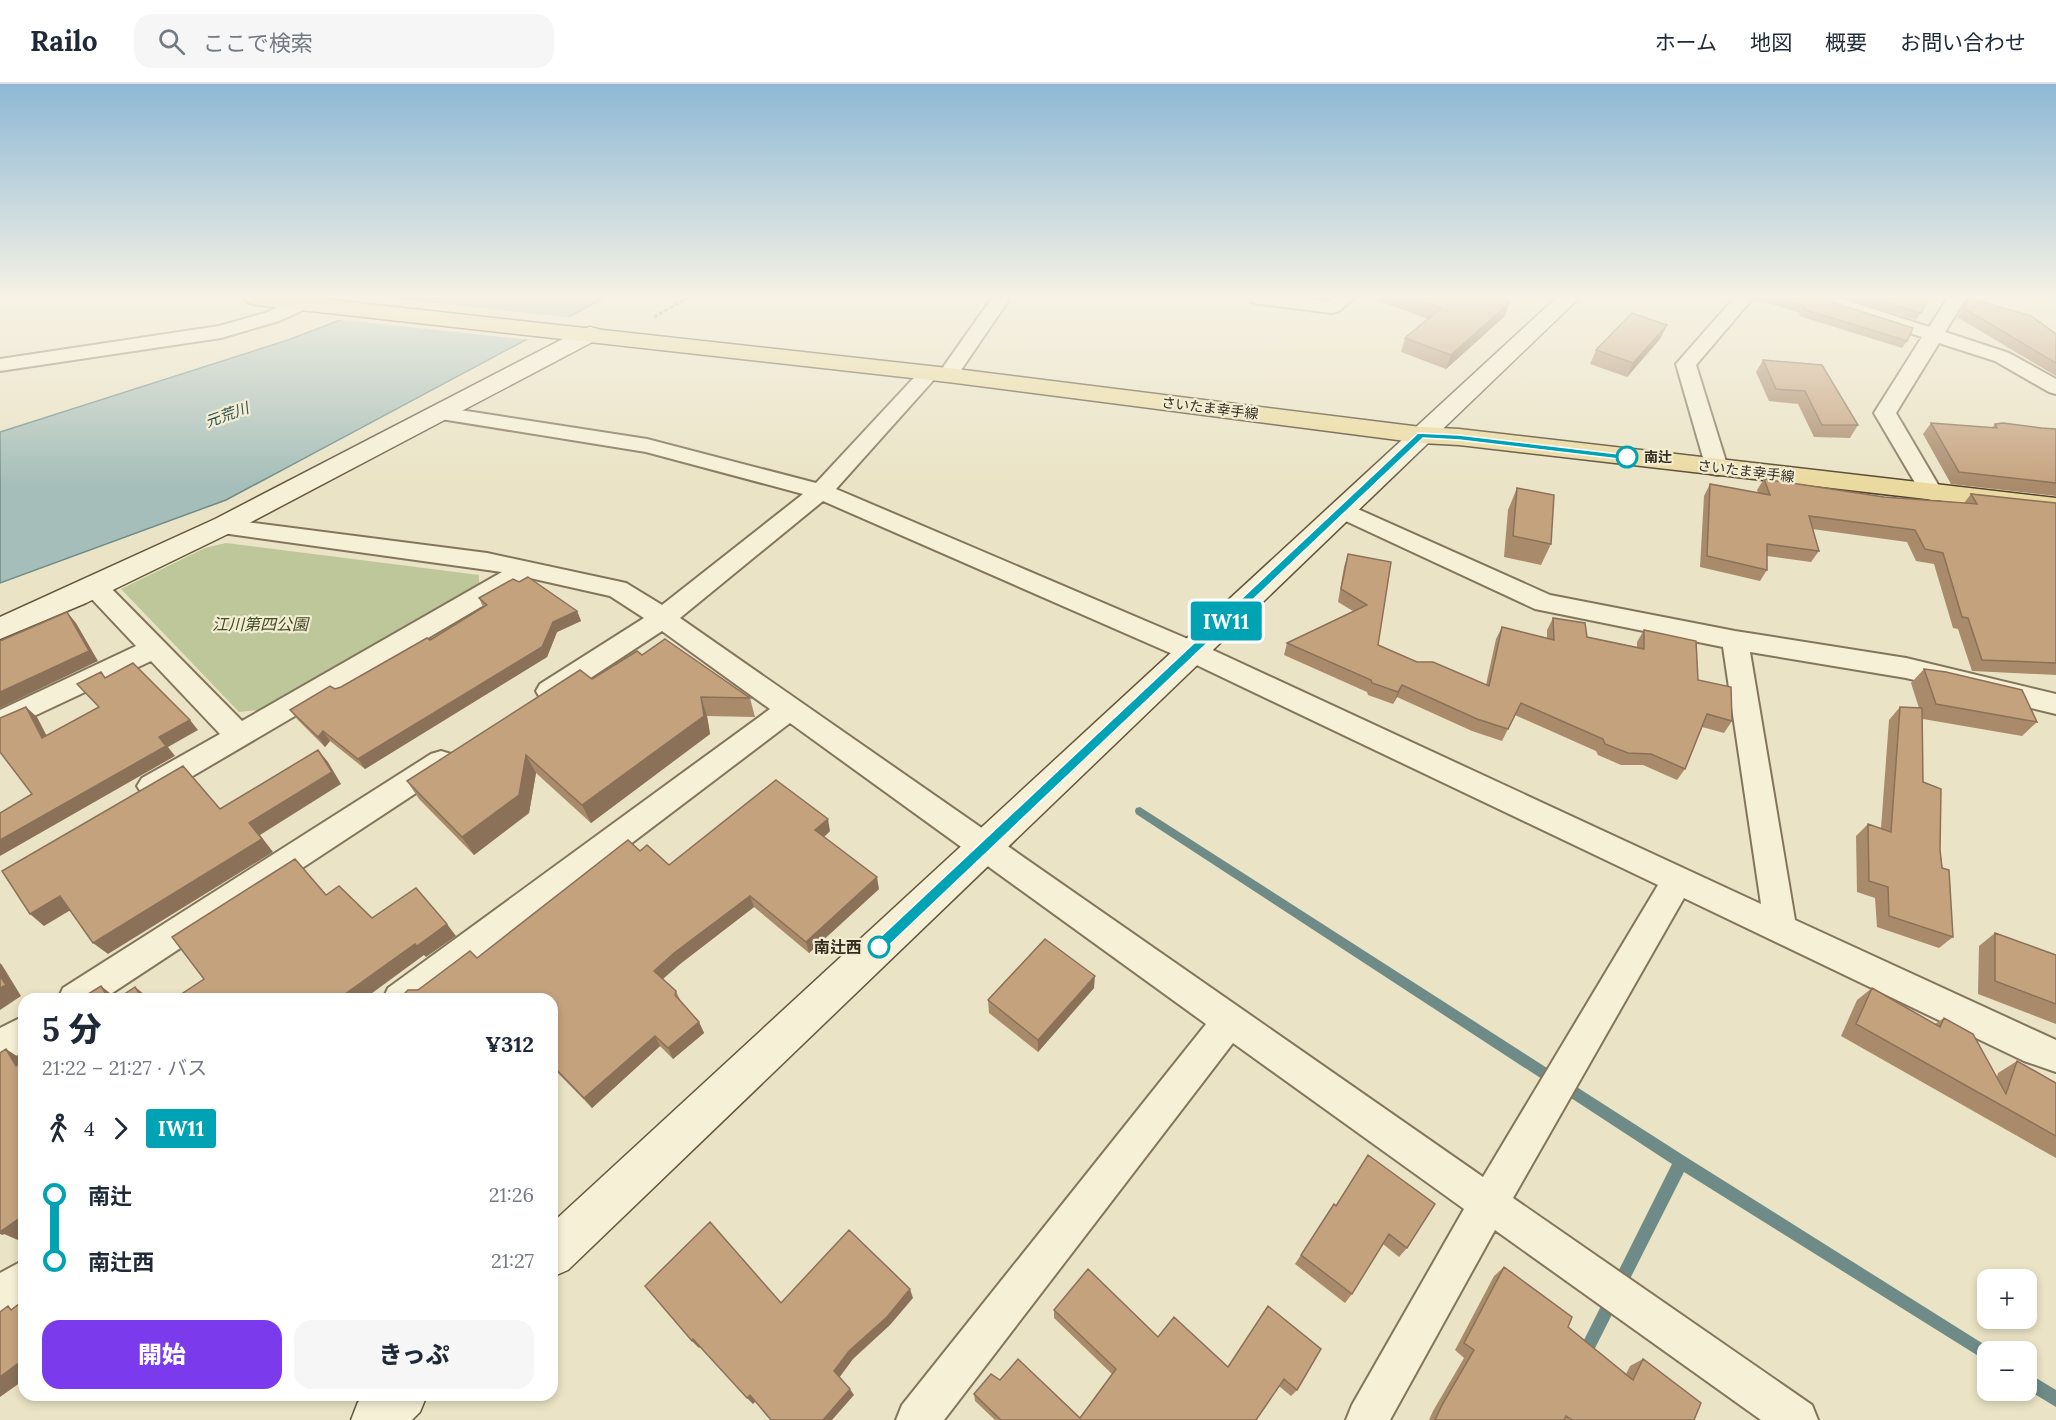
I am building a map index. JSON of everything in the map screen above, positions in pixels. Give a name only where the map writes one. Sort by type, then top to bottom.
[{"type":"main road","name":"さいたま幸手線","points":[[819,360],[1421,435],[1459,437],[2056,506]]},
{"type":"street","points":[[0,365],[32,360]]},
{"type":"street","points":[[0,628],[96,588],[223,527],[441,413],[532,360]]},
{"type":"street","points":[[524,708],[663,618],[821,491],[950,360]]},
{"type":"street","points":[[558,1248],[1343,512],[1501,360]]},
{"type":"street","points":[[1689,360],[1686,364],[1718,468]]},
{"type":"street","points":[[1917,360],[1885,413],[1932,493]]},
{"type":"street","points":[[2008,360],[2056,388]]},
{"type":"street","points":[[441,413],[647,446],[821,491],[1193,652],[2036,1049],[2056,1056]]},
{"type":"street","points":[[1343,512],[1544,603],[1735,640],[1906,668],[2056,704]]},
{"type":"street","points":[[223,527],[488,561],[617,589],[663,618],[1229,1022],[1797,1420]]},
{"type":"street","points":[[129,799],[527,569]]},
{"type":"street","points":[[96,588],[238,735]]},
{"type":"street","points":[[1735,640],[1780,927]]},
{"type":"street","points":[[0,722],[155,648]]},
{"type":"street","points":[[408,993],[790,708]]},
{"type":"street","points":[[84,993],[464,747]]},
{"type":"street","points":[[1367,1420],[1488,1204],[1678,879]]},
{"type":"street","points":[[917,1420],[1229,1022]]},
{"type":"street","points":[[0,1048],[18,1036]]},
{"type":"street","points":[[0,1298],[18,1284]]},
{"type":"street","points":[[376,1420],[397,1401]]},
{"type":"green space","name":"江川第四公園","points":[[226,543],[479,575],[479,585],[267,709],[239,712],[121,589],[205,548]]},
{"type":"water","name":"元荒川","points":[[224,360],[487,360],[226,500],[0,583],[0,432]]},
{"type":"building","points":[[1763,360],[1822,365],[1858,425],[1822,425],[1805,391],[1776,389]]},
{"type":"building","points":[[1931,423],[1997,428],[1995,424],[2003,423],[2056,429],[2056,483],[1959,472]]},
{"type":"building","points":[[1764,479],[1884,497],[1977,504],[1971,494],[2056,503],[2056,663],[1982,660],[1968,618],[1962,617],[1943,553],[1925,549],[1915,530],[1809,516],[1819,551],[1767,544],[1767,570],[1707,556],[1710,484],[1770,495]]},
{"type":"building","points":[[1517,488],[1554,495],[1551,544],[1513,536]]},
{"type":"building","points":[[1348,554],[1391,562],[1378,645],[1417,662],[1433,662],[1489,686],[1502,627],[1554,640],[1553,618],[1585,623],[1587,637],[1644,649],[1644,630],[1696,641],[1698,680],[1731,687],[1732,721],[1707,714],[1685,769],[1651,754],[1628,753],[1605,744],[1603,739],[1521,703],[1508,729],[1477,719],[1402,685],[1398,692],[1372,683],[1371,680],[1287,643],[1367,605],[1341,589]]},
{"type":"building","points":[[528,577],[577,611],[553,622],[542,647],[358,759],[323,731],[318,737],[290,710],[330,686],[335,689],[341,687],[427,638],[430,640],[487,605],[479,598],[513,579],[519,582]]},
{"type":"building","points":[[67,612],[89,651],[0,692],[0,641]]},
{"type":"building","points":[[665,639],[750,698],[701,697],[704,716],[582,805],[526,755],[519,795],[462,837],[407,781],[580,670],[592,679],[637,651],[642,655]]},
{"type":"building","points":[[133,663],[190,720],[159,737],[166,746],[0,840],[0,813],[32,794],[0,752],[0,718],[26,707],[42,738],[99,707],[77,684],[101,672],[105,678]]},
{"type":"building","points":[[1924,669],[2022,690],[2037,722],[1936,704]]},
{"type":"building","points":[[1900,707],[1922,708],[1923,782],[1941,789],[1940,850],[1942,868],[1949,870],[1953,937],[1889,916],[1888,887],[1869,881],[1868,824],[1891,832]]},
{"type":"building","points":[[318,750],[332,772],[249,823],[262,839],[93,943],[60,896],[30,914],[2,871],[183,766],[220,809]]},
{"type":"building","points":[[776,780],[828,819],[815,830],[877,877],[806,942],[750,896],[674,953],[654,971],[676,991],[675,995],[699,1022],[668,1048],[655,1036],[584,1098],[558,1071],[558,993],[405,993],[408,990],[418,990],[470,951],[477,958],[628,840],[640,851],[647,845],[669,865]]},
{"type":"building","points":[[295,859],[326,895],[339,886],[372,918],[416,888],[447,924],[346,993],[183,993],[204,979],[172,937]]},
{"type":"building","points":[[1995,933],[2056,955],[2056,1004],[1995,981]]},
{"type":"building","points":[[1045,939],[1095,976],[1038,1040],[988,1000]]},
{"type":"building","points":[[0,976],[6,985],[0,988]]},
{"type":"building","points":[[101,986],[105,993],[90,993]]},
{"type":"building","points":[[135,987],[139,993],[126,993]]},
{"type":"building","points":[[1872,988],[1940,1027],[1944,1018],[1973,1034],[2006,1094],[2017,1061],[2056,1083],[2056,1136],[1856,1024]]},
{"type":"building","points":[[6,1049],[16,1066],[18,1064],[18,1219],[0,1232],[0,1053]]},
{"type":"building","points":[[1368,1155],[1435,1204],[1407,1248],[1389,1234],[1352,1294],[1301,1255],[1334,1204],[1336,1206]]},
{"type":"building","points":[[710,1222],[781,1303],[849,1230],[910,1289],[887,1317],[849,1351],[834,1371],[850,1389],[823,1420],[771,1420],[750,1395],[747,1398],[693,1339],[692,1341],[645,1286]]},
{"type":"building","points":[[1504,1267],[1572,1317],[1568,1327],[1633,1380],[1643,1359],[1701,1403],[1694,1420],[1572,1420],[1566,1416],[1564,1420],[1435,1420],[1474,1350],[1464,1343]]},
{"type":"building","points":[[1088,1269],[1158,1337],[1174,1317],[1228,1367],[1268,1306],[1321,1349],[1297,1390],[1284,1379],[1256,1420],[1001,1420],[974,1394],[991,1374],[1000,1380],[1018,1359],[1080,1418],[1116,1369],[1054,1310]]},
{"type":"building","points":[[18,1305],[18,1364],[0,1377],[0,1312],[8,1306],[11,1310]]},
{"type":"waterway","points":[[1140,811],[1681,1162]]},
{"type":"waterway","points":[[1584,1355],[1681,1162]]},
{"type":"waterway","points":[[1681,1162],[1977,1348]]},
{"type":"waterway","points":[[2037,1387],[2056,1399]]},
{"type":"bus line","name":"IW11","points":[[879,947],[1343,512],[1421,435],[1459,437],[1627,457]]},
{"type":"place","name":"南辻","points":[[1627,457]]},
{"type":"place","name":"南辻西","points":[[879,947]]}]
